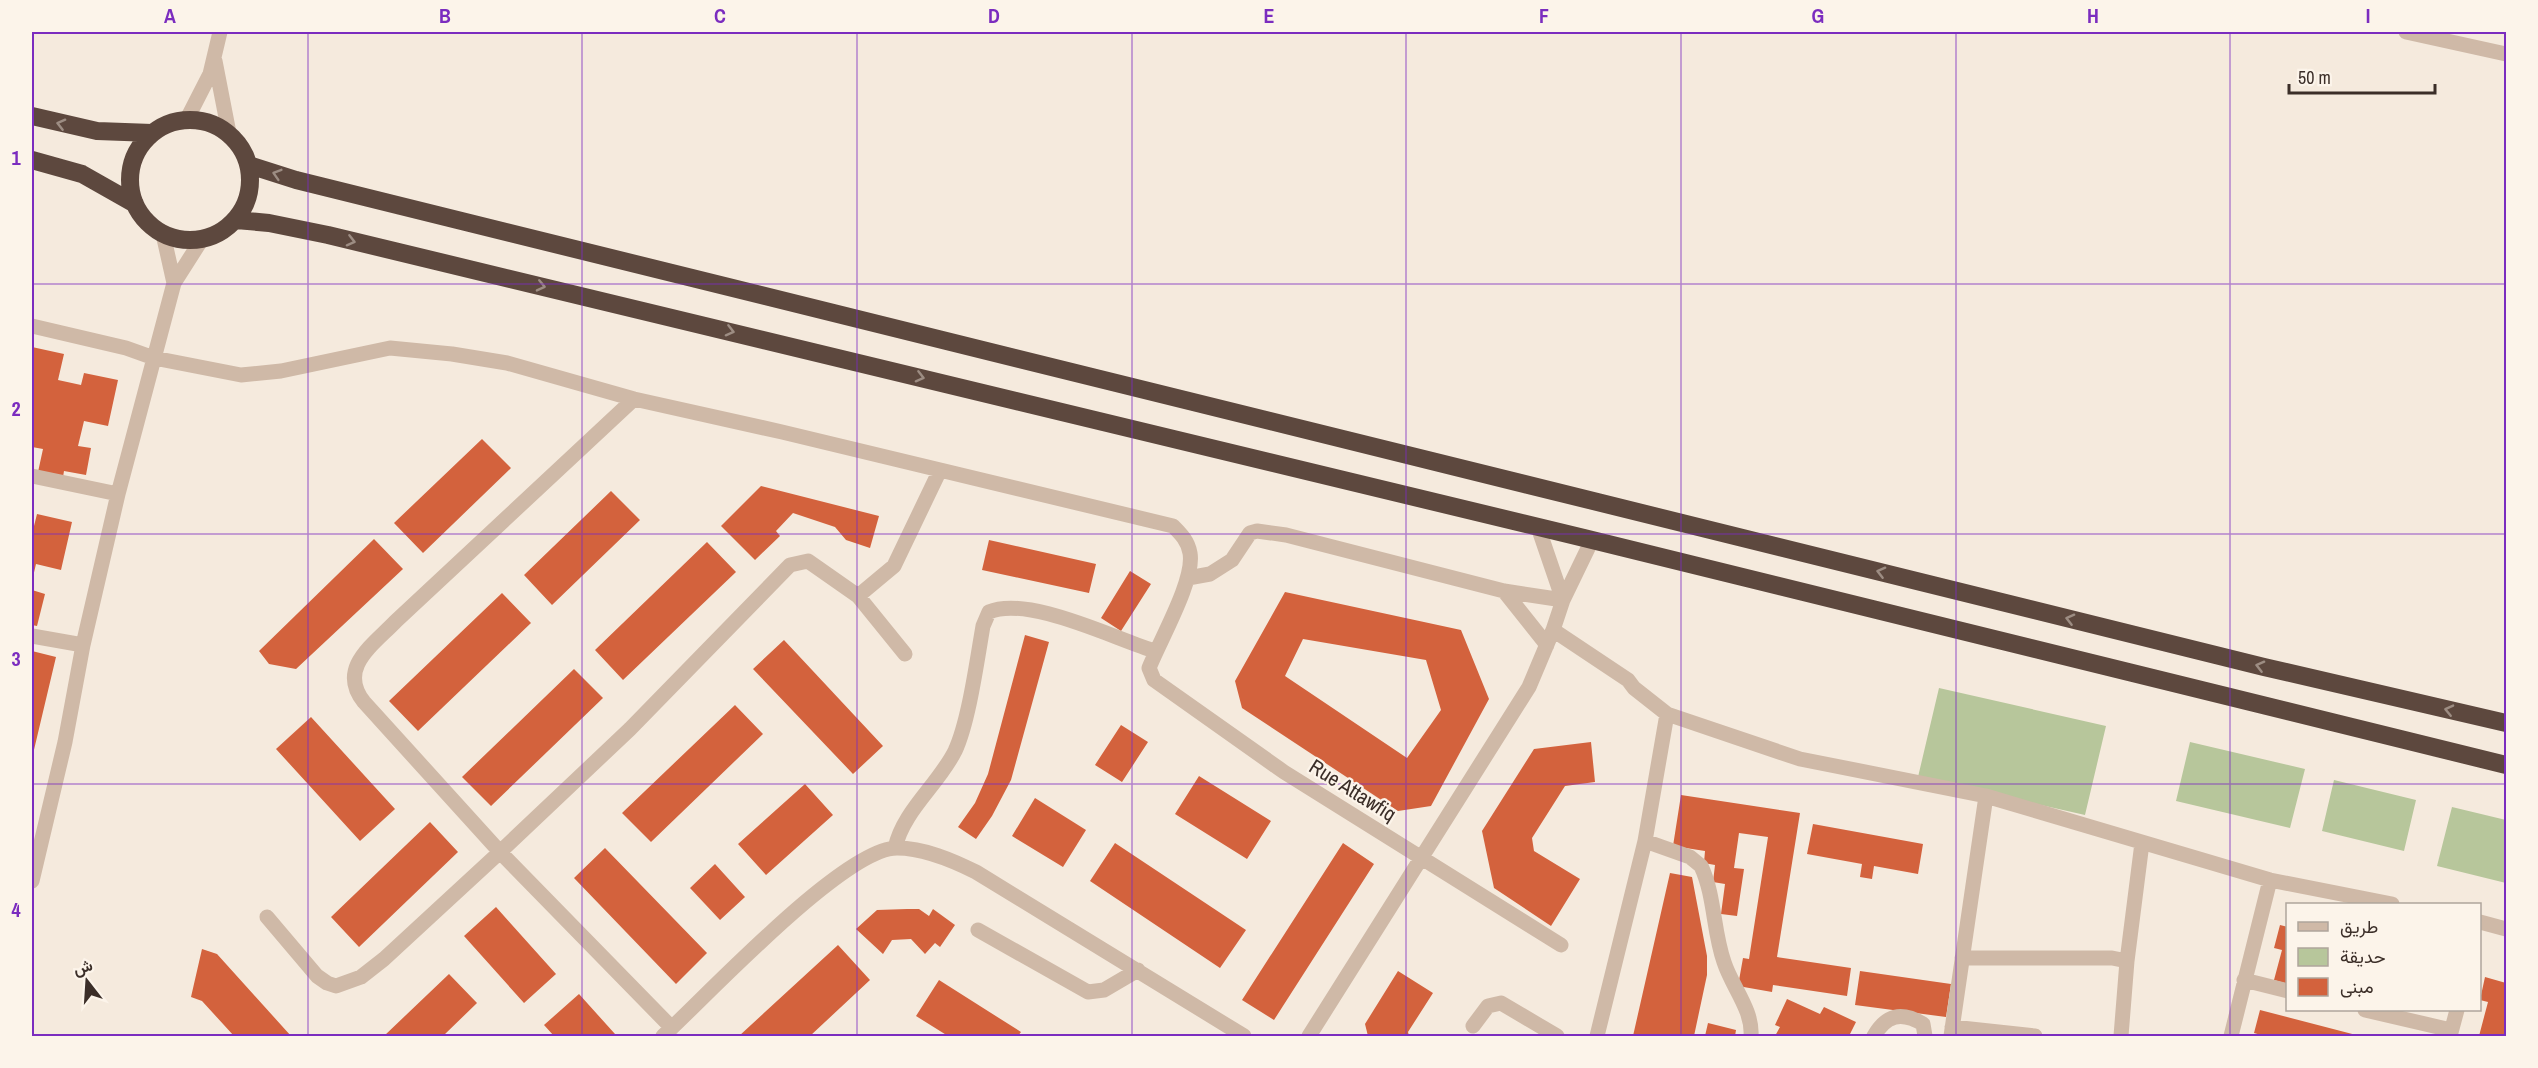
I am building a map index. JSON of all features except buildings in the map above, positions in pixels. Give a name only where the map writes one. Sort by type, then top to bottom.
[{"type":"highway","points":[[32,116],[97,131],[152,133]]},
{"type":"highway","points":[[32,160],[82,174],[135,204],[152,226],[163,234],[176,239],[202,239],[226,229],[236,220],[249,194],[251,179],[245,153],[229,133],[209,122],[187,119],[162,126],[141,145],[133,159],[130,182],[135,204]]},
{"type":"highway","points":[[249,165],[296,180],[2241,662],[2506,723]]},
{"type":"highway","points":[[236,220],[269,223],[328,235],[1592,540],[2506,765]]},
{"type":"street","points":[[187,119],[204,90],[215,58],[220,32]]},
{"type":"street","points":[[2406,32],[2506,54]]},
{"type":"street","points":[[2477,47],[2481,32]]},
{"type":"street","points":[[215,58],[229,133]]},
{"type":"street","points":[[163,234],[174,283]]},
{"type":"street","points":[[32,881],[36,835],[65,742],[83,645],[118,494],[154,358],[174,283],[202,239]]},
{"type":"street","points":[[32,326],[126,348],[154,358],[241,375],[281,371],[367,351],[401,348],[507,363],[634,399],[1173,526],[1182,534],[1191,555],[1188,578],[1155,651],[1057,616],[1022,609],[997,608],[989,612],[983,626],[965,718],[955,751],[899,833],[895,848]]},
{"type":"street","points":[[634,399],[396,621],[360,659],[354,670],[353,680],[356,692],[364,702],[667,1032],[822,887],[871,857],[895,848],[934,855],[976,872],[1244,1036]]},
{"type":"street","points":[[858,596],[894,566],[939,470]]},
{"type":"street","points":[[32,476],[118,494]]},
{"type":"street","points":[[1538,527],[1563,600]]},
{"type":"street","points":[[1188,578],[1210,574],[1232,560],[1246,537],[1257,531],[1286,535],[1504,591],[1563,600]]},
{"type":"street","points":[[1308,1036],[1529,687],[1563,600],[1592,540]]},
{"type":"street","points":[[267,917],[322,980],[336,986],[361,977],[384,959],[630,729],[783,570],[800,561],[808,561],[858,596],[904,654]]},
{"type":"street","points":[[1504,591],[1547,645]]},
{"type":"street","points":[[1553,630],[1628,680],[1667,714],[1800,759],[1986,796],[2270,880],[2387,903]]},
{"type":"street","points":[[32,636],[83,645]]},
{"type":"street","name":"Rue Attawfiq","points":[[1155,651],[1149,668],[1151,675],[1168,691],[1284,772],[1561,945]]},
{"type":"street","points":[[1597,1036],[1645,841],[1667,714]]},
{"type":"street","points":[[1986,796],[1951,1032],[2035,1036]]},
{"type":"street","points":[[1645,841],[1690,857],[1701,866],[1705,874],[1723,961],[1746,1009],[1751,1026],[1751,1036]]},
{"type":"street","points":[[2121,1036],[2127,961],[2142,843]]},
{"type":"street","points":[[2231,1036],[2270,880]]},
{"type":"street","points":[[2481,924],[2506,929]]},
{"type":"street","points":[[978,930],[1088,992],[1104,990],[1138,970]]},
{"type":"street","points":[[1962,958],[2112,958],[2127,961]]},
{"type":"street","points":[[2244,980],[2286,990]]},
{"type":"street","points":[[1473,1026],[1488,1006],[1501,1003],[1557,1036]]},
{"type":"street","points":[[2369,1011],[2451,1033],[2457,1011]]},
{"type":"street","points":[[1874,1036],[1881,1024],[1891,1018],[1900,1017],[1914,1019],[1923,1024],[1925,1036]]},
{"type":"green space","points":[[1939,688],[2106,726],[2085,815],[1918,777]]},
{"type":"green space","points":[[2190,742],[2305,769],[2290,828],[2176,801]]},
{"type":"green space","points":[[2334,780],[2416,800],[2404,851],[2322,831]]},
{"type":"green space","points":[[2452,807],[2506,820],[2506,883],[2437,866]]}]
